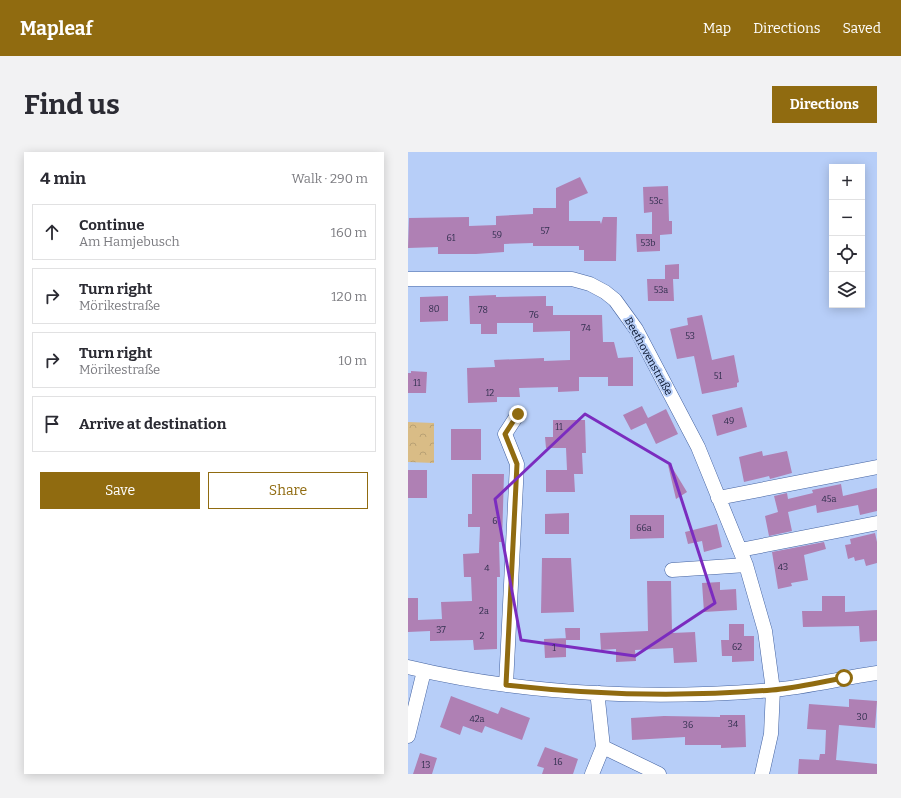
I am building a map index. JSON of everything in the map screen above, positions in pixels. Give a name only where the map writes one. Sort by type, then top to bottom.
[{"type":"street","name":"Beethovenstraße","points":[[408,279],[572,279],[590,284],[605,292],[615,300],[636,329],[698,447],[746,565],[765,631],[773,690],[772,734],[762,774]]},
{"type":"street","points":[[506,685],[517,464],[505,434],[518,414]]},
{"type":"street","points":[[718,498],[877,467]]},
{"type":"street","points":[[740,550],[877,523]]},
{"type":"street","points":[[672,570],[746,565]]},
{"type":"street","points":[[408,667],[506,685],[599,693],[676,694],[773,690],[877,673]]},
{"type":"street","points":[[408,736],[424,671]]},
{"type":"street","points":[[592,774],[603,747],[599,693]]},
{"type":"street","points":[[603,747],[659,774]]},
{"type":"highlighted area","points":[[585,414],[670,464],[715,603],[635,656],[521,640],[495,499]]},
{"type":"green space","points":[[408,422],[434,423],[434,463],[408,462]]},
{"type":"building","points":[[580,177],[588,193],[569,201],[569,221],[600,221],[601,224],[603,217],[617,217],[616,261],[584,261],[584,250],[579,250],[579,246],[533,246],[533,243],[504,244],[504,252],[476,254],[438,254],[438,247],[408,248],[409,218],[469,217],[469,226],[496,225],[496,216],[533,214],[533,208],[556,208],[556,188]]},
{"type":"building","points":[[668,186],[669,221],[672,221],[672,234],[660,235],[660,251],[637,252],[636,234],[652,234],[652,212],[644,213],[643,187]]},
{"type":"building","points":[[679,264],[679,279],[673,279],[674,301],[648,301],[647,279],[665,279],[665,265]]},
{"type":"building","points":[[496,295],[496,297],[546,296],[546,306],[553,306],[553,315],[602,315],[603,342],[614,342],[618,358],[633,357],[633,386],[608,386],[608,377],[579,377],[579,391],[558,392],[558,387],[519,388],[520,397],[497,397],[497,402],[468,403],[467,368],[495,367],[494,360],[544,358],[544,361],[570,360],[570,331],[533,332],[533,323],[497,323],[497,334],[481,334],[481,324],[470,324],[469,296]]},
{"type":"building","points":[[448,296],[448,321],[420,322],[420,297]]},
{"type":"building","points":[[702,315],[712,360],[734,355],[739,382],[737,383],[737,387],[702,394],[694,356],[677,359],[670,329],[688,325],[687,318]]},
{"type":"building","points":[[411,371],[427,372],[426,393],[408,393],[408,373],[411,373]]},
{"type":"building","points":[[642,406],[648,418],[666,409],[678,434],[656,444],[646,423],[631,430],[623,415]]},
{"type":"building","points":[[742,407],[747,427],[717,436],[712,415]]},
{"type":"building","points":[[553,420],[585,420],[586,453],[582,453],[583,474],[574,474],[575,492],[546,492],[546,470],[567,470],[566,448],[546,448],[545,437],[553,437]]},
{"type":"building","points":[[451,429],[481,429],[481,460],[451,460]]},
{"type":"building","points":[[762,451],[763,456],[787,451],[792,473],[770,479],[769,476],[744,482],[739,457]]},
{"type":"building","points":[[670,464],[687,492],[676,499],[668,465]]},
{"type":"building","points":[[408,470],[427,470],[427,498],[408,498]]},
{"type":"building","points":[[472,474],[504,474],[502,542],[499,542],[500,577],[497,577],[497,649],[474,650],[473,640],[430,641],[430,631],[408,632],[408,598],[418,598],[418,620],[442,619],[441,602],[472,601],[471,577],[464,577],[463,554],[479,553],[480,527],[468,527],[468,514],[472,514]]},
{"type":"building","points":[[841,484],[843,496],[877,488],[877,511],[860,515],[858,505],[817,513],[816,505],[788,512],[792,531],[769,536],[765,516],[778,512],[774,496],[787,493],[788,499],[813,493],[812,490]]},
{"type":"building","points":[[569,513],[569,534],[545,534],[545,514]]},
{"type":"building","points":[[630,515],[664,515],[664,538],[630,539]]},
{"type":"building","points":[[717,524],[722,547],[704,552],[702,541],[688,544],[685,532]]},
{"type":"building","points":[[875,533],[877,542],[877,563],[866,566],[864,559],[855,561],[854,557],[848,559],[845,545],[851,544],[850,539]]},
{"type":"building","points":[[824,542],[826,549],[804,555],[808,580],[791,583],[792,586],[778,589],[772,552]]},
{"type":"building","points":[[542,558],[571,558],[574,612],[541,613]]},
{"type":"building","points":[[647,581],[671,581],[672,633],[695,632],[697,662],[674,663],[673,648],[635,650],[636,661],[616,662],[616,649],[601,650],[600,633],[648,631]]},
{"type":"building","points":[[720,582],[720,590],[736,589],[737,610],[704,612],[702,583]]},
{"type":"building","points":[[822,596],[845,596],[845,612],[877,610],[877,641],[860,642],[859,626],[803,627],[802,611],[822,611]]},
{"type":"building","points":[[729,624],[744,624],[744,636],[754,636],[754,661],[732,662],[732,656],[722,656],[721,640],[729,640]]},
{"type":"building","points":[[565,628],[580,628],[580,640],[566,640]]},
{"type":"building","points":[[566,638],[566,657],[545,658],[544,639]]},
{"type":"building","points":[[451,696],[498,714],[501,707],[530,718],[522,740],[485,726],[482,733],[463,726],[460,735],[440,727]]},
{"type":"building","points":[[849,699],[877,701],[875,728],[839,725],[836,760],[877,764],[877,774],[798,774],[799,759],[819,760],[820,754],[825,754],[826,730],[807,729],[809,704],[849,707]]},
{"type":"building","points":[[720,715],[745,715],[746,747],[721,748],[721,745],[685,745],[685,737],[632,740],[631,718],[664,716],[720,717]]},
{"type":"building","points":[[545,747],[578,759],[573,774],[542,774],[544,768],[537,766]]},
{"type":"building","points":[[420,753],[437,758],[432,774],[413,774]]},
{"type":"route","points":[[518,414],[505,434],[517,464],[506,685],[536,689],[599,693],[676,694],[773,690],[844,678]]}]
